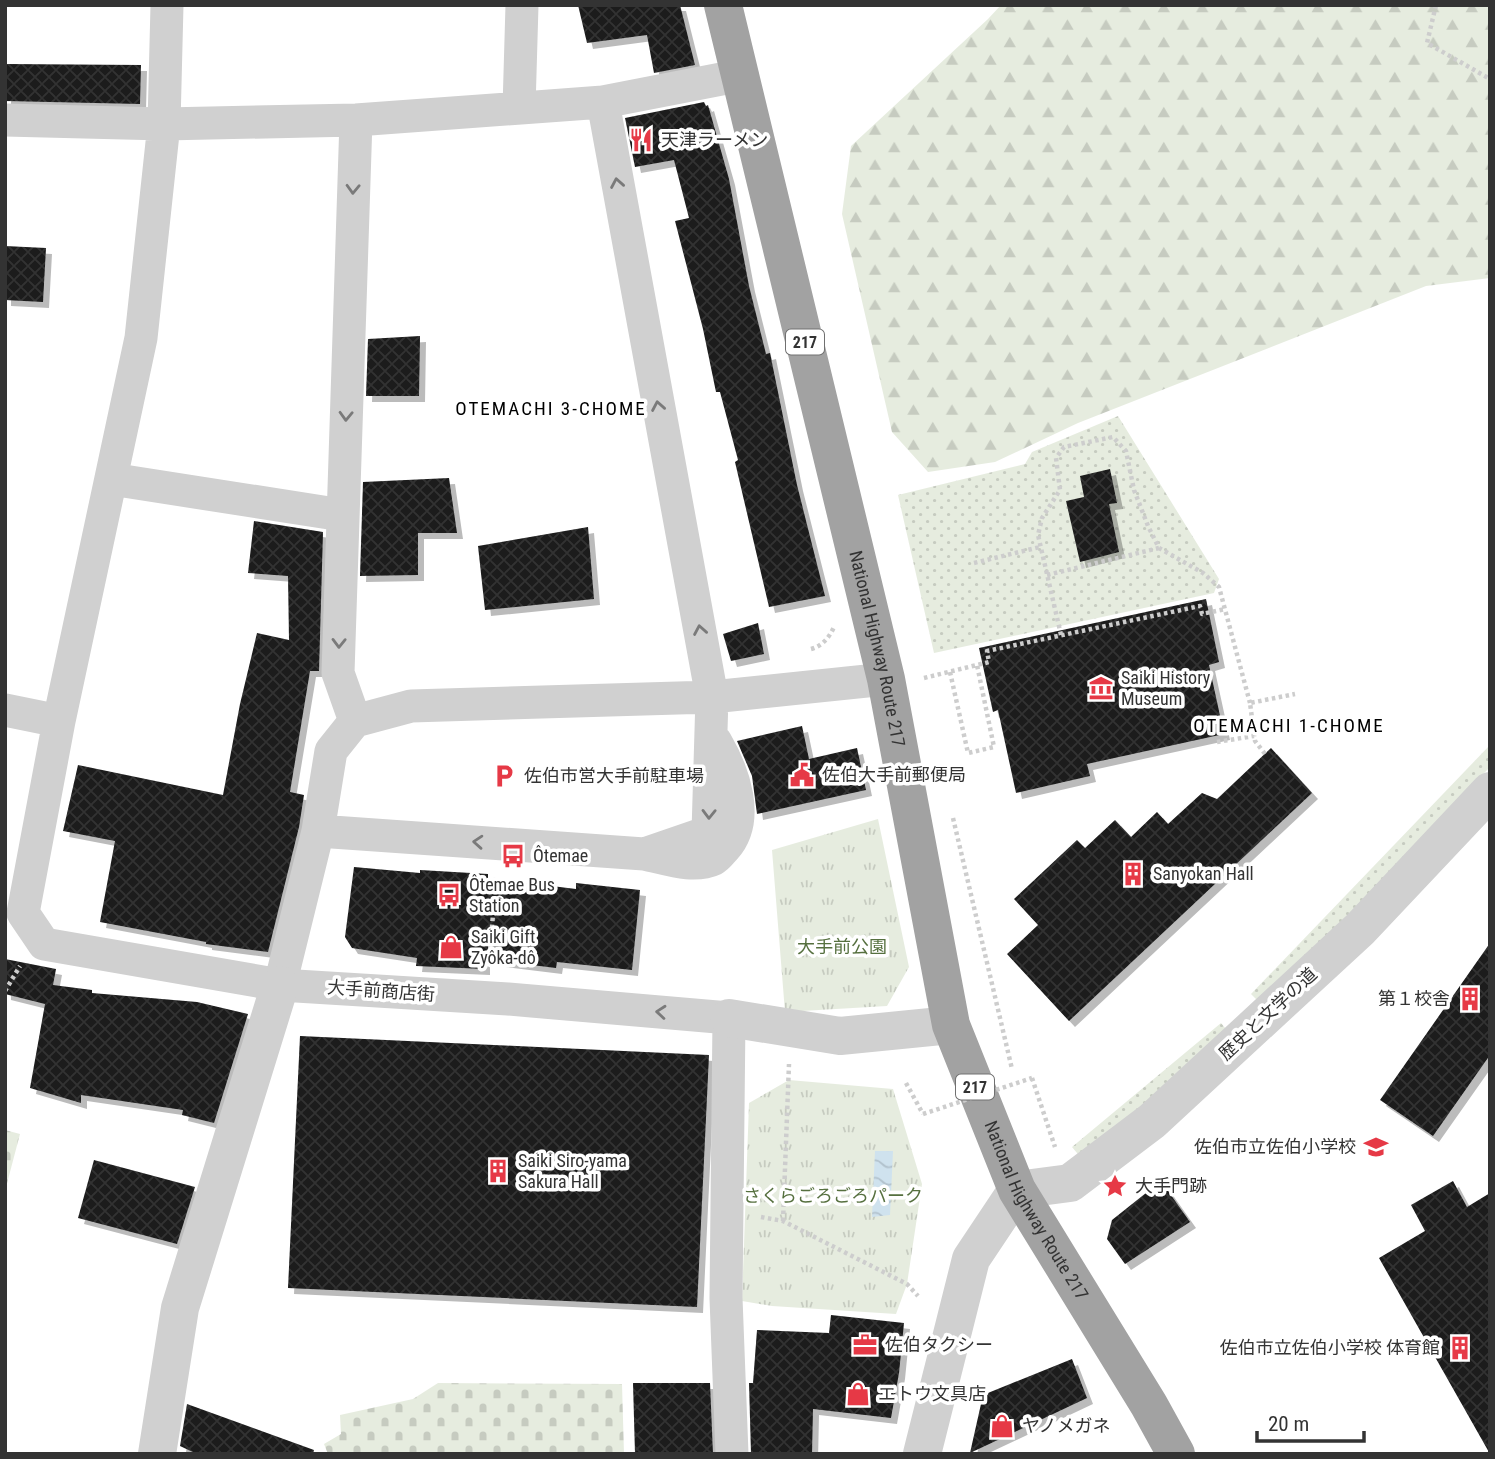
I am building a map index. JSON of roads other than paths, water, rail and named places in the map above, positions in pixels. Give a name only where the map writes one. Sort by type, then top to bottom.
[{"type":"highway","name":"National Highway Route 217","points":[[723,5],[903,679],[951,1025],[1017,1191],[1143,1394],[1176,1454]]},
{"type":"street","name":"大手前商店街","points":[[167,5],[164,124],[141,338],[59,721],[23,913],[44,944],[281,985],[508,999],[729,1018],[840,1035],[951,1025]]},
{"type":"street","points":[[519,108],[522,5]]},
{"type":"street","points":[[5,120],[164,124],[356,120],[603,102],[741,75]]},
{"type":"street","points":[[318,831],[644,854],[708,832],[712,697],[603,102]]},
{"type":"street","points":[[355,721],[338,673],[356,120]]},
{"type":"street","points":[[111,479],[342,515]]},
{"type":"street","points":[[157,1454],[180,1308],[281,985],[318,831],[331,751],[355,721],[411,706],[712,697],[903,679]]},
{"type":"street","points":[[5,710],[59,721]]},
{"type":"street","name":"歴史と文学の道","points":[[1017,1191],[1070,1183],[1152,1121],[1360,929],[1490,791]]},
{"type":"street","points":[[729,1018],[726,1298],[732,1454]]},
{"type":"street","points":[[922,1454],[971,1259],[1017,1191]]},
{"type":"water","points":[[875,1151],[893,1151],[890,1215],[872,1217]]},
{"type":"place","name":"天津ラーメン","points":[[641,140]]},
{"type":"place","name":"Saiki History Museum","points":[[1101,688]]},
{"type":"place","name":"佐伯大手前郵便局","points":[[802,775]]},
{"type":"place","name":"佐伯市営大手前駐車場","points":[[504,776]]},
{"type":"place","name":"Ôtemae","points":[[513,856]]},
{"type":"place","name":"Sanyokan Hall","points":[[1133,874]]},
{"type":"place","name":"Ôtemae Bus Station","points":[[449,895]]},
{"type":"place","name":"Saiki Gift Zyôka-dô","points":[[451,947]]},
{"type":"place","name":"第１校舎","points":[[1470,999]]},
{"type":"place","name":"佐伯市立佐伯小学校","points":[[1376,1147]]},
{"type":"place","name":"Saiki Siro-yama Sakura Hall","points":[[498,1171]]},
{"type":"place","name":"大手門跡","points":[[1115,1186]]},
{"type":"place","name":"佐伯タクシー","points":[[865,1345]]},
{"type":"place","name":"佐伯市立佐伯小学校 体育館","points":[[1460,1348]]},
{"type":"place","name":"エトウ文具店","points":[[858,1394]]},
{"type":"place","name":"ヤノメガネ","points":[[1002,1426]]},
{"type":"district","name":"OTEMACHI 3-CHOME","points":[[551,408]]},
{"type":"district","name":"OTEMACHI 1-CHOME","points":[[1289,725]]},
{"type":"park label","name":"大手前公園","points":[[842,947]]},
{"type":"park label","name":"さくらごろごろパーク","points":[[833,1196]]}]
